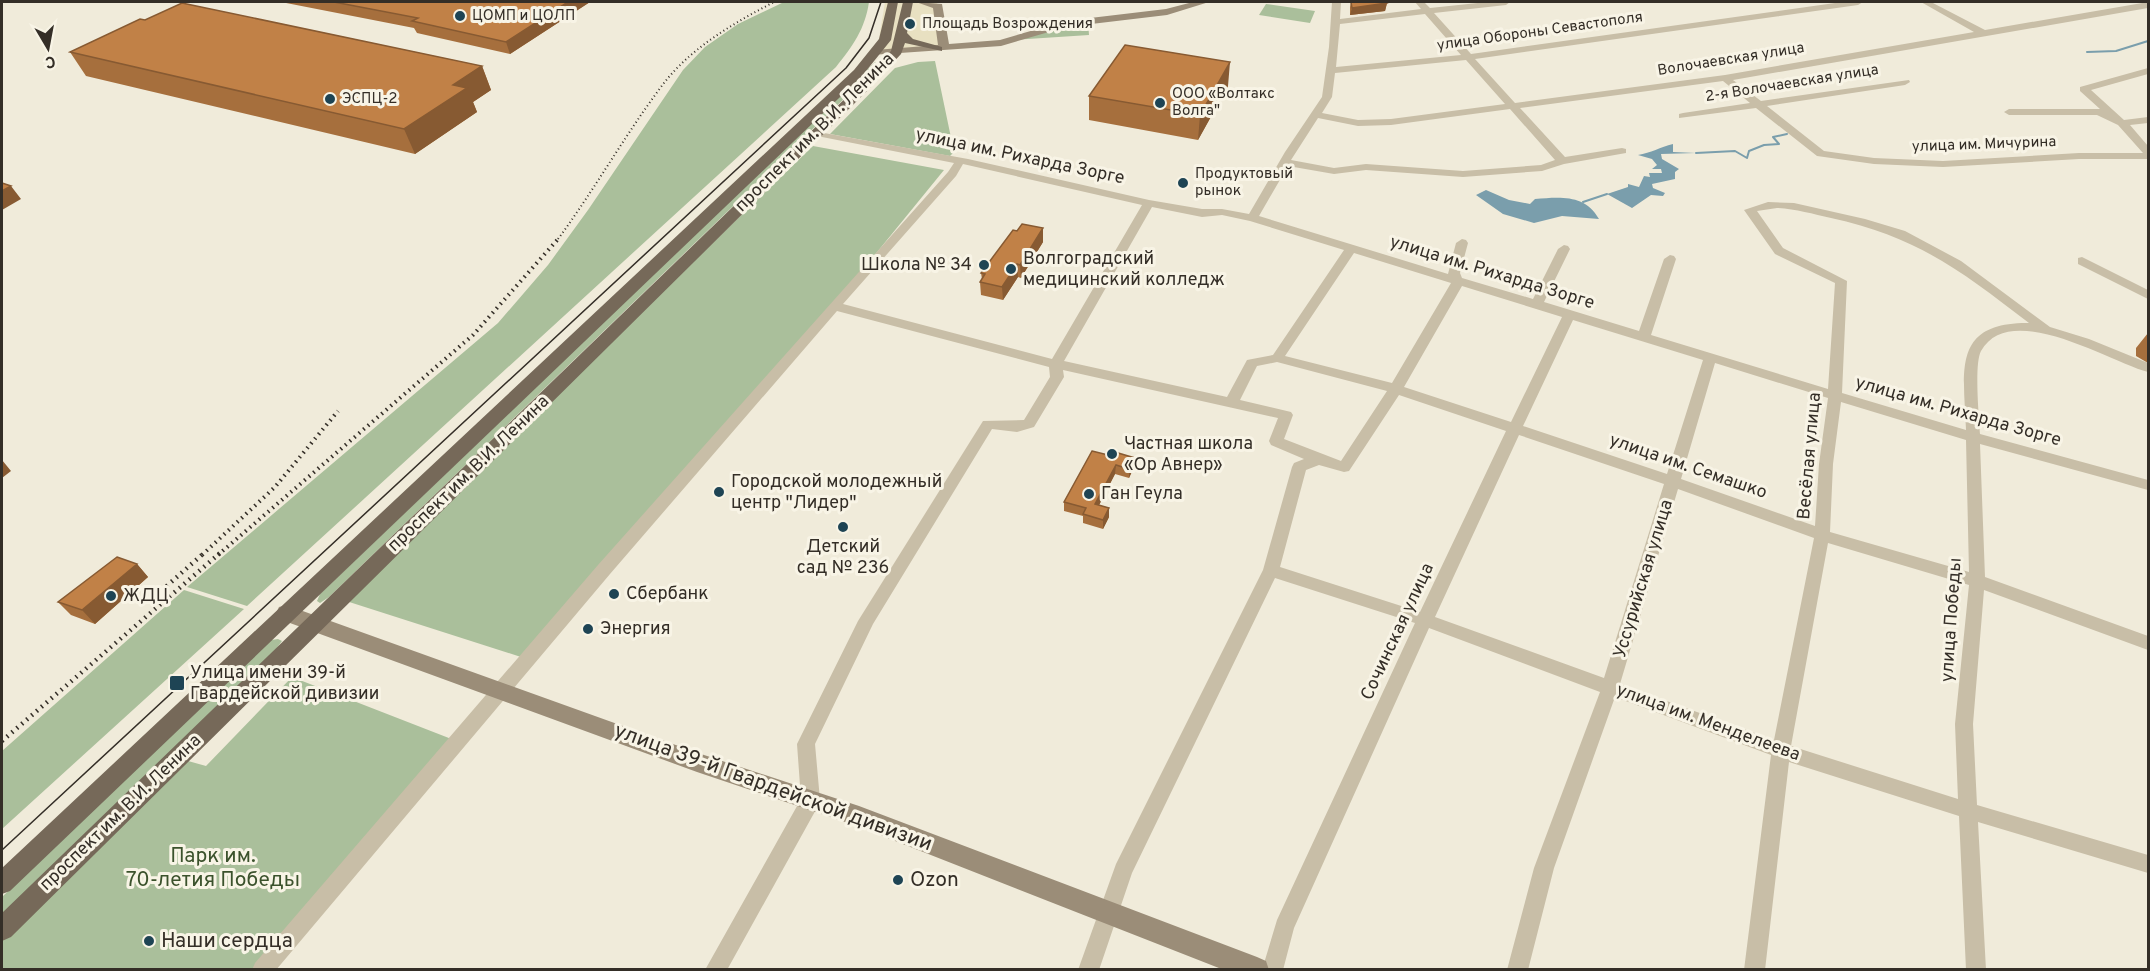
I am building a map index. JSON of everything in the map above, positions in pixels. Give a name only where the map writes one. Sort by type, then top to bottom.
[{"type":"main road","name":"проспект им. В.И. Ленина","points":[[2,883],[858,73],[885,40],[893,2]]},
{"type":"main road","name":"проспект им. В.И. Ленина","points":[[2,929],[817,133],[899,43],[908,2]]},
{"type":"main road","points":[[921,2],[938,6],[941,49]]},
{"type":"main road","points":[[875,53],[909,41],[941,49],[1001,43],[1054,26],[1167,12],[1204,2]]},
{"type":"main road","name":"улица 39-й Гвардейской дивизии","points":[[286,614],[501,688],[697,762],[859,816],[1257,969]]},
{"type":"street","points":[[1252,218],[1327,97],[1336,22],[1336,2]]},
{"type":"street","points":[[1419,2],[1562,161]]},
{"type":"street","points":[[1336,22],[1506,2]]},
{"type":"street","name":"улица Обороны Севастополя","points":[[1331,70],[1470,57],[1858,2]]},
{"type":"street","points":[[1925,2],[1983,33]]},
{"type":"street","name":"Волочаевская улица","points":[[1317,115],[1358,123],[1391,122],[1725,78],[2148,5]]},
{"type":"street","points":[[2147,158],[2122,123],[2084,89],[2148,71]]},
{"type":"street","points":[[1725,78],[1761,105]]},
{"type":"street","name":"2-я Волочаевская улица","points":[[1683,116],[1905,82]]},
{"type":"street","name":"улица им. Мичурина","points":[[1761,105],[1821,154],[1874,161],[1943,164],[2079,156],[2147,158]]},
{"type":"street","points":[[2009,112],[2099,112],[2122,123],[2148,120]]},
{"type":"street","name":"улица им. Рихарда Зорге","points":[[817,133],[960,161],[1149,203],[1202,213],[1222,212],[1252,218],[1972,437],[2148,485]]},
{"type":"street","points":[[1285,162],[1334,171],[1366,166],[1463,174],[1542,168],[1562,161],[1622,151]]},
{"type":"street","points":[[262,969],[501,688],[952,174],[960,161]]},
{"type":"street","points":[[715,969],[811,800],[805,753],[833,684],[866,621],[988,424],[1017,428],[1029,424],[1057,377],[1056,364],[1149,203]]},
{"type":"street","name":"Весёлая улица","points":[[1754,969],[1781,751],[1822,536],[1826,464],[1835,394],[1841,281],[1779,251],[1750,210],[1762,205],[1792,206],[1874,224],[1924,245],[1959,265],[2045,329]]},
{"type":"street","points":[[834,306],[1056,364],[1232,401],[1286,415],[1276,441],[1318,459],[1344,467],[1396,389],[1458,282],[1454,273],[1462,243]]},
{"type":"street","points":[[1232,401],[1252,363],[1277,358],[1351,248]]},
{"type":"street","points":[[1536,305],[1564,249]]},
{"type":"street","points":[[1644,337],[1670,259]]},
{"type":"street","points":[[2082,261],[2148,295]]},
{"type":"street","name":"Сочинская улица","points":[[1272,969],[1284,927],[1425,620],[1569,316]]},
{"type":"street","name":"улица Победы","points":[[1976,969],[1966,810],[1964,724],[1977,581],[1971,372],[1974,350],[1989,335],[2008,329],[2045,329]]},
{"type":"street","points":[[2045,329],[2082,339],[2148,368]]},
{"type":"street","name":"улица им. Семашко","points":[[1277,358],[1396,389],[1517,428],[1822,536],[1977,581],[2148,643]]},
{"type":"street","name":"Уссурийская улица","points":[[1517,969],[1544,868],[1610,687],[1710,358]]},
{"type":"street","points":[[1088,969],[1110,914],[1123,871],[1271,570],[1299,467],[1318,459]]},
{"type":"street","name":"улица им. Менделеева","points":[[1271,570],[1425,620],[1781,751],[1966,810],[2148,864]]},
{"type":"green space","points":[[784,2],[869,2],[865,21],[857,37],[836,67],[247,606],[187,587],[498,323],[548,265],[683,70],[705,47],[738,24]]},
{"type":"green space","points":[[1266,4],[1315,11],[1310,23],[1259,15]]},
{"type":"green space","points":[[1088,21],[1089,35],[1014,40]]},
{"type":"green space","points":[[935,61],[954,152],[950,156],[830,134],[895,68],[918,62]]},
{"type":"green space","points":[[875,62],[881,63],[329,597],[320,603],[317,601],[320,594]]},
{"type":"green space","points":[[813,146],[944,170],[834,305],[521,657],[343,600]]},
{"type":"green space","points":[[184,590],[244,609],[2,829],[2,751]]},
{"type":"green space","points":[[271,640],[282,641],[276,649],[2,915],[2,897],[262,648]]},
{"type":"green space","name":"Парк им. 70-летия Победы","points":[[292,677],[454,740],[259,969],[2,970],[2,935],[181,759],[206,766]]},
{"type":"shaded area","name":"Площадь Возрождения","points":[[885,2],[937,2],[939,47],[877,51]]},
{"type":"water","points":[[1673,144],[1673,152],[1696,153],[1661,154],[1662,159],[1679,169],[1675,172],[1675,179],[1652,184],[1653,188],[1665,193],[1663,196],[1651,195],[1632,208],[1607,194],[1628,187],[1628,184],[1639,187],[1644,176],[1650,177],[1649,173],[1662,173],[1661,169],[1652,169],[1657,165],[1652,159],[1638,155]]},
{"type":"water","points":[[1486,190],[1509,200],[1530,204],[1535,199],[1563,198],[1579,201],[1587,205],[1599,219],[1562,216],[1534,223],[1503,214],[1476,195]]},
{"type":"building","points":[[334,2],[568,2],[506,42],[412,21],[418,18]]},
{"type":"building","points":[[1351,2],[1386,2],[1387,3],[1352,8]]},
{"type":"building","name":"ЭСПЦ-2","points":[[182,3],[482,66],[453,85],[467,88],[404,129],[70,52],[140,19],[145,20]]},
{"type":"building","points":[[1125,45],[1230,62],[1200,115],[1089,96]]},
{"type":"building","points":[[2,183],[11,186],[2,191]]},
{"type":"building","points":[[1022,224],[1043,228],[1020,265],[1017,264],[1002,287],[980,282],[985,274],[981,273],[1013,230],[1017,231]]},
{"type":"building","name":"Ган Геула","points":[[1092,451],[1116,457],[1118,453],[1135,458],[1129,469],[1116,465],[1095,504],[1109,508],[1103,520],[1083,514],[1086,508],[1064,502]]},
{"type":"building","points":[[117,557],[137,564],[82,610],[58,602]]},
{"type":"waterway","points":[[2087,52],[2116,51],[2148,41]]},
{"type":"waterway","points":[[1696,153],[1735,151],[1747,158],[1749,151],[1764,145],[1779,144],[1773,137],[1787,134]]},
{"type":"waterway","points":[[1583,202],[1607,194]]},
{"type":"tram line","points":[[2,850],[846,68],[869,38],[881,2]]},
{"type":"railway","points":[[558,239],[650,102],[675,70],[714,37],[774,2]]},
{"type":"railway","points":[[218,555],[473,335],[559,238]]},
{"type":"railway","points":[[202,555],[275,487],[338,411]]},
{"type":"railway","points":[[152,599],[204,553]]},
{"type":"railway","points":[[2,741],[220,553]]},
{"type":"place","name":"ЦОМП и ЦОЛП","points":[[460,16]]},
{"type":"place","name":"Площадь Возрождения","points":[[910,24]]},
{"type":"place","name":"ЭСПЦ-2","points":[[330,99]]},
{"type":"place","name":"ООО «Волтакс Волга\"","points":[[1160,103]]},
{"type":"place","name":"Продуктовый рынок","points":[[1183,183]]},
{"type":"place","name":"Школа № 34","points":[[984,265]]},
{"type":"place","name":"Волгоградский медицинский колледж","points":[[1011,269]]},
{"type":"place","name":"Частная школа «Ор Авнер»","points":[[1112,454]]},
{"type":"place","name":"Городской молодежный центр \"Лидер\"","points":[[719,492]]},
{"type":"place","name":"Ган Геула","points":[[1089,494]]},
{"type":"place","name":"Детский сад № 236","points":[[843,527]]},
{"type":"place","name":"Сбербанк","points":[[614,594]]},
{"type":"place","name":"ЖДЦ","points":[[111,596]]},
{"type":"place","name":"Энергия","points":[[588,629]]},
{"type":"place","name":"Улица имени 39-й Гвардейской дивизии","points":[[177,683]]},
{"type":"place","name":"Ozon","points":[[898,880]]},
{"type":"place","name":"Наши сердца","points":[[149,941]]}]
